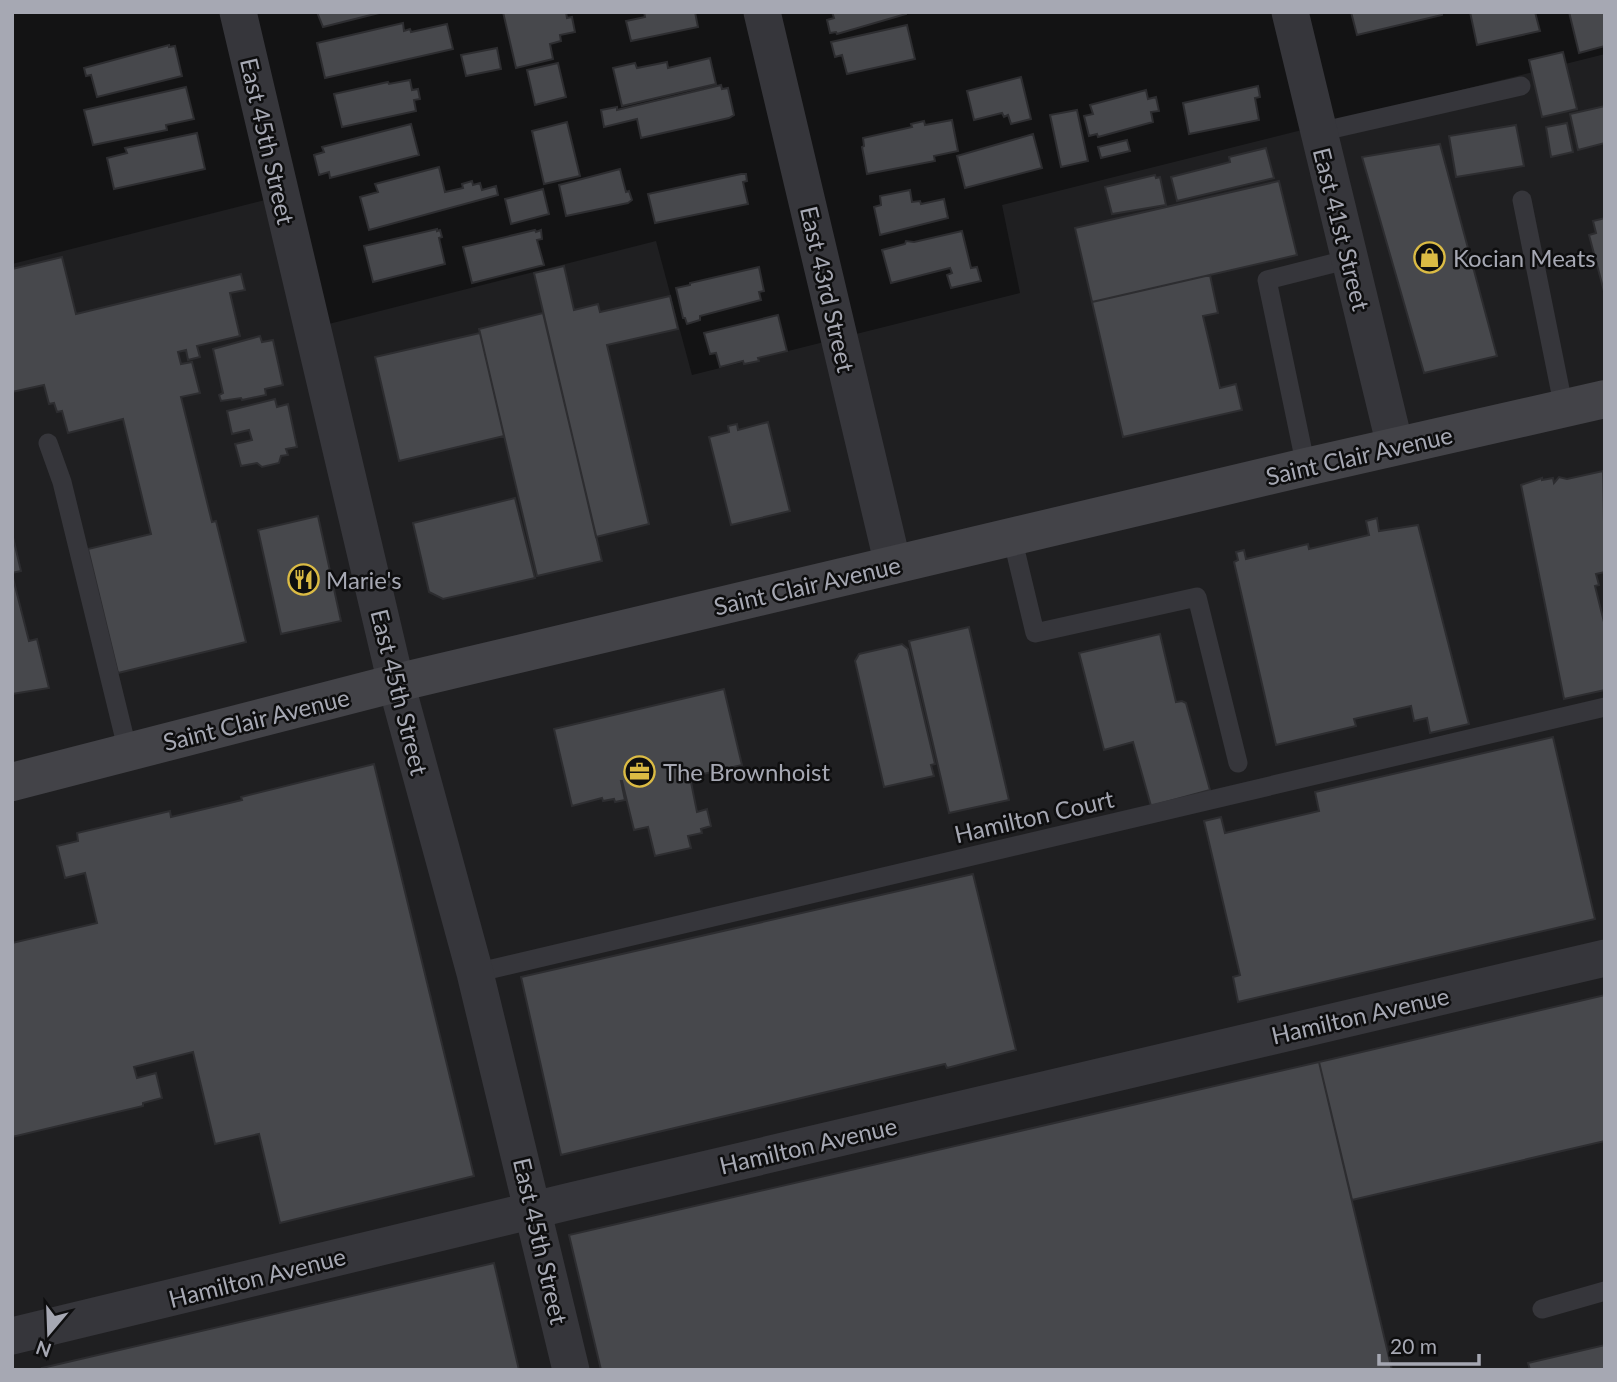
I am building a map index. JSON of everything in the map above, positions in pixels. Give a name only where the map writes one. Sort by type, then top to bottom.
[{"type":"main road","name":"Saint Clair Avenue","points":[[12,782],[396,683],[1395,446],[1605,399]]},
{"type":"street","name":"East 45th Street","points":[[238,12],[396,683],[475,973],[571,1370]]},
{"type":"street","name":"East 43rd Street","points":[[762,12],[893,565]]},
{"type":"street","name":"East 41st Street","points":[[1290,12],[1395,446]]},
{"type":"street","name":"Hamilton Avenue","points":[[12,1336],[1605,958]]},
{"type":"lane","points":[[1319,132],[1521,86]]},
{"type":"lane","points":[[1522,200],[1564,409]]},
{"type":"lane","points":[[1306,467],[1267,280],[1349,259]]},
{"type":"lane","points":[[48,443],[62,482],[128,752]]},
{"type":"lane","points":[[1012,537],[1035,633],[1197,597],[1238,763]]},
{"type":"lane","name":"Hamilton Court","points":[[475,973],[1605,707]]},
{"type":"lane","points":[[1542,1309],[1605,1290]]},
{"type":"shaded area","points":[[1605,54],[1605,1370],[12,1370],[12,264],[281,196],[313,328],[656,241],[692,375],[1020,293],[1002,205]]},
{"type":"building","points":[[317,12],[383,12],[323,27]]},
{"type":"building","points":[[503,12],[566,12],[567,18],[572,17],[575,32],[560,35],[561,41],[550,44],[553,59],[516,68]]},
{"type":"building","points":[[644,12],[695,12],[698,27],[631,41],[626,21],[645,17]]},
{"type":"building","points":[[832,12],[906,14],[837,34],[830,33],[827,20],[834,18]]},
{"type":"building","points":[[1351,12],[1442,12],[1442,15],[1357,35]]},
{"type":"building","points":[[1470,12],[1535,12],[1540,31],[1477,45]]},
{"type":"building","points":[[1569,12],[1605,12],[1605,46],[1579,53]]},
{"type":"building","points":[[403,23],[404,31],[410,29],[411,32],[447,24],[453,49],[325,78],[317,43]]},
{"type":"building","points":[[907,25],[915,59],[847,74],[842,55],[835,57],[831,42]]},
{"type":"building","points":[[169,45],[175,46],[182,76],[97,97],[91,75],[86,76],[84,68]]},
{"type":"building","points":[[497,48],[501,69],[466,76],[461,55]]},
{"type":"building","points":[[1563,52],[1577,109],[1542,117],[1529,60]]},
{"type":"building","points":[[710,58],[716,84],[622,106],[613,68],[635,63],[637,68],[667,62],[668,68]]},
{"type":"building","points":[[558,63],[566,97],[535,105],[527,70]]},
{"type":"building","points":[[1021,77],[1031,119],[1011,124],[1008,115],[1004,117],[1002,113],[974,120],[967,91]]},
{"type":"building","points":[[410,80],[412,90],[418,89],[420,99],[414,100],[416,111],[342,127],[334,94]]},
{"type":"building","points":[[721,85],[722,89],[728,88],[734,115],[729,118],[641,138],[637,119],[604,127],[601,110],[617,107],[617,110]]},
{"type":"building","points":[[1258,86],[1260,97],[1255,98],[1259,120],[1189,134],[1183,103]]},
{"type":"building","points":[[186,87],[194,119],[166,125],[167,130],[93,145],[84,110]]},
{"type":"building","points":[[1146,90],[1148,99],[1156,97],[1159,111],[1151,112],[1153,122],[1098,137],[1097,134],[1089,136],[1084,116],[1093,114],[1090,105]]},
{"type":"building","points":[[1605,106],[1605,143],[1578,150],[1570,114]]},
{"type":"building","points":[[1077,110],[1088,161],[1061,167],[1050,115]]},
{"type":"building","points":[[952,120],[958,151],[934,156],[935,161],[867,174],[863,138],[912,127],[911,124],[924,121],[925,125]]},
{"type":"building","points":[[567,122],[580,176],[544,184],[532,131]]},
{"type":"building","points":[[1567,123],[1573,152],[1551,157],[1546,127]]},
{"type":"building","points":[[411,124],[419,155],[330,178],[329,172],[319,175],[314,155],[324,152],[322,147]]},
{"type":"building","points":[[1516,125],[1524,166],[1456,177],[1449,136]]},
{"type":"building","points":[[197,133],[205,169],[114,189],[107,158],[127,153],[125,148]]},
{"type":"building","points":[[1033,134],[1042,168],[965,188],[957,156]]},
{"type":"building","points":[[1127,140],[1130,151],[1101,158],[1098,147]]},
{"type":"building","name":"Kocian Meats","points":[[1440,144],[1497,356],[1424,373],[1362,157]]},
{"type":"building","points":[[1266,148],[1274,178],[1177,201],[1171,177],[1230,162],[1229,157]]},
{"type":"building","points":[[439,167],[445,192],[463,188],[462,184],[472,181],[473,185],[480,183],[482,190],[496,186],[498,195],[369,230],[360,197],[378,192],[375,184]]},
{"type":"building","points":[[620,169],[626,192],[629,191],[632,200],[566,216],[559,185]]},
{"type":"building","points":[[746,174],[747,181],[743,182],[748,204],[655,223],[648,194]]},
{"type":"building","points":[[1155,175],[1156,178],[1160,177],[1166,205],[1112,214],[1105,187]]},
{"type":"building","points":[[1279,181],[1297,255],[1092,302],[1075,228]]},
{"type":"building","points":[[543,189],[549,214],[511,224],[505,199]]},
{"type":"building","points":[[910,190],[912,202],[920,201],[921,204],[944,199],[948,218],[880,235],[874,207],[881,205],[880,196]]},
{"type":"building","points":[[1605,218],[1605,295],[1589,235],[1596,233],[1593,221]]},
{"type":"building","points":[[437,229],[442,237],[439,238],[445,264],[373,282],[364,246]]},
{"type":"building","points":[[541,230],[542,239],[537,240],[544,265],[472,283],[463,247]]},
{"type":"building","points":[[962,231],[971,268],[977,267],[981,281],[951,288],[947,275],[952,273],[950,268],[891,283],[882,250],[905,244],[906,241],[914,242]]},
{"type":"building","points":[[62,257],[76,314],[241,274],[245,290],[230,293],[240,336],[197,346],[200,357],[188,360],[186,350],[178,352],[181,364],[192,362],[200,393],[181,397],[246,642],[118,673],[88,549],[151,534],[123,419],[68,433],[62,411],[57,412],[54,403],[49,404],[44,385],[12,392],[12,269]]},
{"type":"building","points":[[564,266],[574,310],[598,304],[600,312],[670,296],[678,329],[607,345],[649,524],[596,537],[534,273]]},
{"type":"building","points":[[759,267],[764,291],[759,292],[761,300],[700,316],[700,320],[687,324],[676,288]]},
{"type":"building","points":[[1210,275],[1218,313],[1203,316],[1220,388],[1236,384],[1242,410],[1123,437],[1092,302]]},
{"type":"building","points":[[543,313],[602,561],[537,576],[479,329]]},
{"type":"building","points":[[778,315],[787,351],[758,358],[759,361],[744,364],[743,361],[720,367],[716,353],[710,354],[704,333]]},
{"type":"building","points":[[480,333],[504,436],[399,461],[375,357]]},
{"type":"building","points":[[260,336],[262,342],[273,340],[283,385],[265,389],[266,395],[221,401],[219,395],[223,393],[213,349]]},
{"type":"building","points":[[275,399],[277,407],[288,404],[297,447],[286,449],[288,455],[281,456],[279,463],[262,467],[257,463],[241,466],[235,444],[252,440],[249,430],[232,434],[227,411]]},
{"type":"building","points":[[768,422],[790,511],[731,525],[709,437],[729,432],[728,426],[737,424],[738,430]]},
{"type":"building","points":[[1603,471],[1605,572],[1596,574],[1599,585],[1595,586],[1605,626],[1605,690],[1564,699],[1521,485],[1542,478],[1553,478],[1554,483],[1559,477],[1567,479]]},
{"type":"building","points":[[515,498],[535,578],[443,599],[429,592],[413,523]]},
{"type":"building","points":[[318,516],[341,621],[281,634],[258,530]]},
{"type":"building","points":[[1377,518],[1379,531],[1418,525],[1469,724],[1430,733],[1427,718],[1414,721],[1411,706],[1354,719],[1356,726],[1276,745],[1234,562],[1238,560],[1236,552],[1244,550],[1246,559],[1308,544],[1309,549],[1369,535],[1366,521]]},
{"type":"building","points":[[12,533],[21,571],[12,573]]},
{"type":"building","points":[[12,574],[29,641],[37,639],[49,688],[12,694]]},
{"type":"building","points":[[969,627],[1009,800],[949,813],[909,641]]},
{"type":"building","points":[[1160,634],[1176,702],[1186,703],[1210,790],[1151,806],[1133,742],[1104,750],[1079,653]]},
{"type":"building","points":[[902,644],[908,649],[935,764],[931,765],[934,776],[884,787],[855,661],[859,654]]},
{"type":"building","name":"The Brownhoist","points":[[724,689],[742,765],[690,777],[697,812],[707,809],[711,826],[701,829],[702,833],[688,836],[691,848],[655,856],[648,827],[634,830],[622,781],[625,800],[603,801],[602,798],[572,806],[554,729]]},
{"type":"building","points":[[1553,737],[1595,919],[1238,1002],[1233,977],[1240,975],[1204,821],[1221,817],[1225,833],[1319,811],[1315,792]]},
{"type":"building","points":[[374,764],[474,1176],[280,1223],[259,1134],[215,1144],[193,1052],[134,1067],[137,1078],[156,1073],[162,1098],[143,1103],[143,1106],[12,1137],[12,943],[97,923],[85,873],[65,878],[57,846],[78,841],[77,833],[170,811],[171,817]]},
{"type":"building","points":[[973,874],[1016,1050],[947,1068],[945,1064],[561,1155],[521,977]]},
{"type":"building","points":[[1605,995],[1605,1141],[1352,1200],[1319,1062]]},
{"type":"building","points":[[1319,1062],[1392,1370],[601,1370],[569,1235]]},
{"type":"building","points":[[494,1263],[519,1370],[42,1368]]},
{"type":"building","points":[[1605,1345],[1605,1370],[1530,1370],[1528,1363]]},
{"type":"place","name":"Kocian Meats","points":[[1430,257]]},
{"type":"place","name":"Marie's","points":[[303,579]]},
{"type":"place","name":"The Brownhoist","points":[[640,771]]}]
